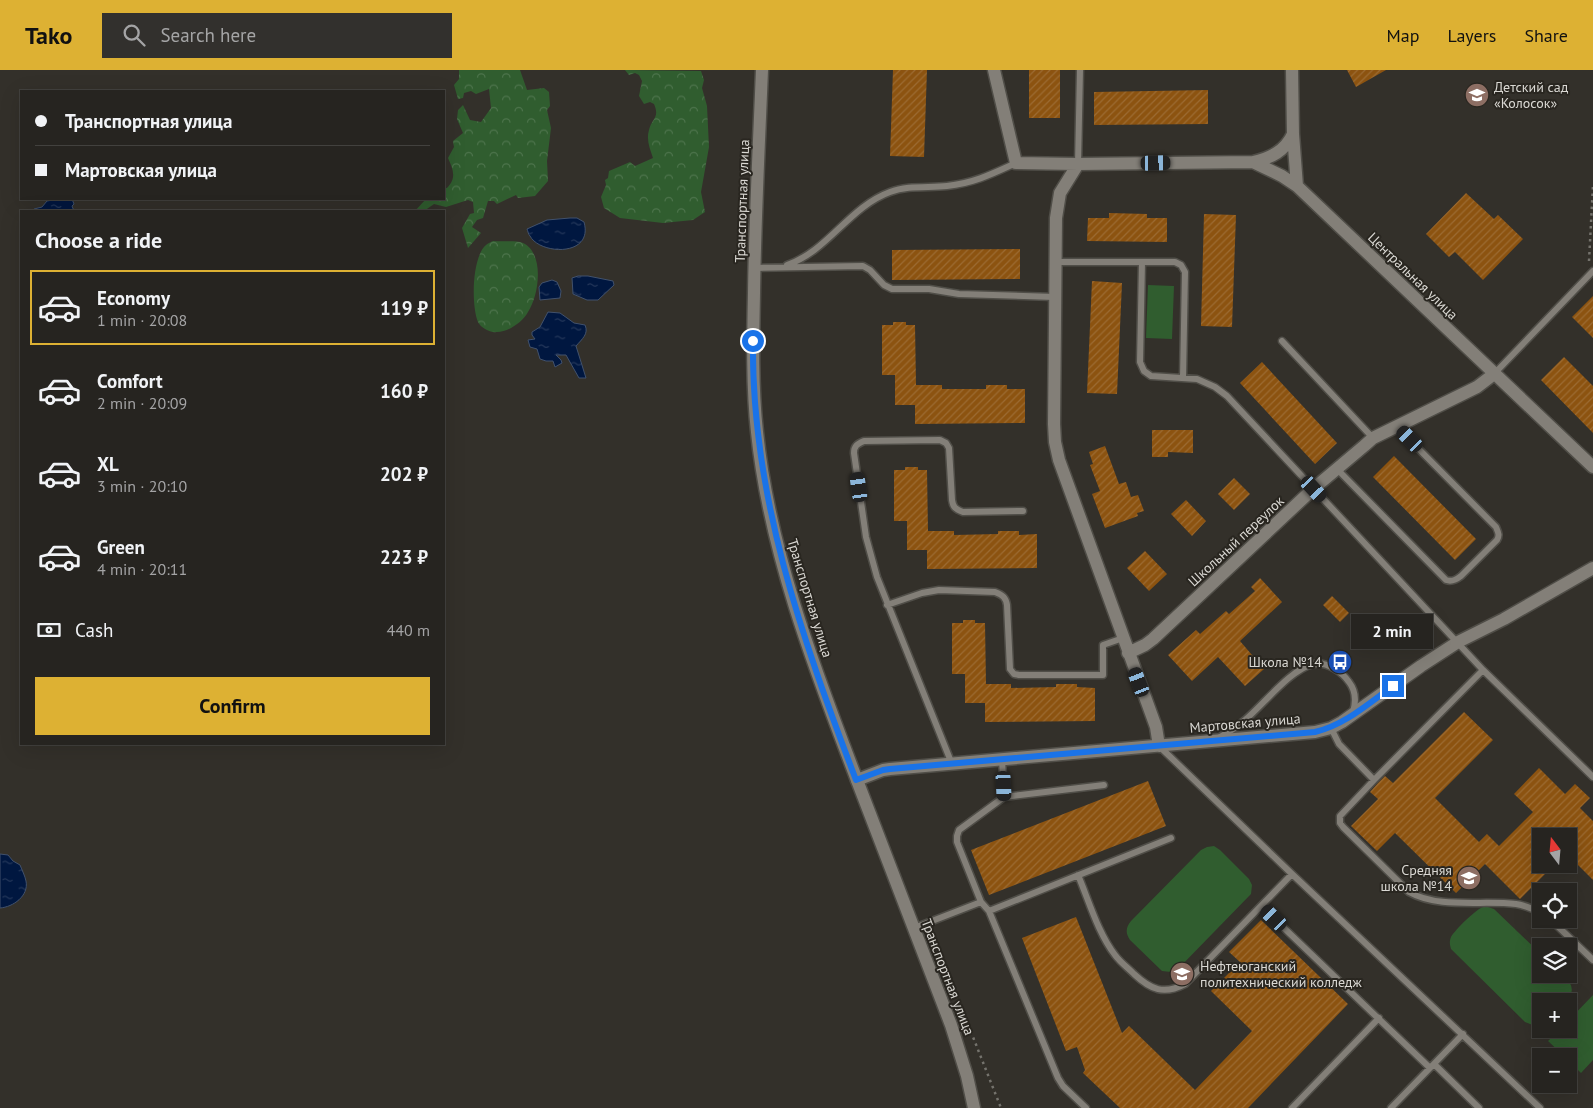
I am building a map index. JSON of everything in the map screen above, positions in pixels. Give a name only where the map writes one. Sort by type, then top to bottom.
[{"type":"street","name":"Транспортная улица","points":[[762,70],[754,268],[753,359],[757,432],[766,490],[785,571],[824,692],[951,1025],[975,1106]]},
{"type":"street","points":[[994,70],[1016,162],[1078,164],[1253,162],[1276,154],[1289,143],[1293,134]]},
{"type":"street","points":[[1292,70],[1296,186]]},
{"type":"street","name":"Центральная улица","points":[[1253,162],[1282,176],[1296,186],[1593,467]]},
{"type":"street","points":[[1078,164],[1060,193],[1058,204],[1055,262],[1055,442],[1059,460],[1156,728],[1159,746]]},
{"type":"street","name":"Школьный переулок","points":[[1128,652],[1145,645],[1153,639],[1314,489],[1373,438],[1477,387],[1494,374]]},
{"type":"street","name":"Мартовская улица","points":[[856,780],[883,770],[1315,732],[1331,728],[1458,642],[1504,619],[1593,568]]},
{"type":"lane","points":[[1078,164],[1080,70]]},
{"type":"lane","points":[[781,267],[803,259],[855,212],[891,191],[914,187],[970,183],[1016,162]]},
{"type":"lane","points":[[1055,262],[1176,262],[1181,265],[1185,272],[1183,378]]},
{"type":"lane","points":[[1142,262],[1140,362],[1144,371],[1151,376],[1183,378],[1207,383],[1226,396],[1483,670],[1593,777]]},
{"type":"lane","points":[[754,268],[863,266],[870,270],[884,285],[892,289],[929,289],[959,294],[1055,297]]},
{"type":"lane","points":[[1494,374],[1591,273]]},
{"type":"lane","points":[[1282,341],[1373,438]]},
{"type":"lane","points":[[1337,469],[1446,580],[1456,580],[1497,540],[1499,536],[1496,526],[1398,427]]},
{"type":"lane","points":[[952,764],[877,577],[866,537],[854,448],[864,441],[940,440],[946,443],[949,448],[952,500],[953,506],[956,509],[963,512],[1023,511]]},
{"type":"lane","points":[[887,605],[922,592],[939,590],[995,592],[1001,594],[1006,599],[1007,606],[1010,669],[1014,674],[1019,675],[1103,675],[1103,645],[1123,638]]},
{"type":"lane","points":[[1215,741],[1246,720],[1292,676],[1313,664],[1330,666],[1342,674],[1350,684],[1355,695],[1352,715]]},
{"type":"lane","points":[[1483,670],[1340,816],[1340,823],[1408,892],[1415,896],[1443,902],[1517,904],[1532,910]]},
{"type":"lane","points":[[1331,728],[1339,744],[1374,780]]},
{"type":"lane","points":[[1159,746],[1540,1108]]},
{"type":"lane","points":[[1002,760],[1004,797]]},
{"type":"lane","points":[[1086,1108],[1063,1086],[1058,1078],[989,911],[981,902],[957,842],[957,836],[960,830],[1004,797],[1104,785]]},
{"type":"lane","points":[[989,911],[1171,838]]},
{"type":"lane","points":[[1078,875],[1103,934],[1116,957],[1141,980],[1151,987],[1163,991],[1175,989],[1185,984],[1292,874]]},
{"type":"lane","points":[[914,928],[981,902]]},
{"type":"lane","points":[[1261,906],[1379,1018],[1479,1108]]},
{"type":"lane","points":[[1559,928],[1593,960]]},
{"type":"lane","points":[[1292,1108],[1379,1018]]},
{"type":"lane","points":[[1391,1108],[1462,1034]]},
{"type":"path","points":[[1591,273],[1593,185]]},
{"type":"path","points":[[946,969],[1001,1108]]},
{"type":"green space","points":[[459,70],[520,70],[527,90],[544,88],[549,92],[550,106],[547,110],[551,128],[547,161],[548,181],[535,196],[518,198],[516,195],[497,204],[494,201],[488,201],[483,218],[477,220],[472,227],[481,233],[468,248],[462,228],[470,214],[474,213],[473,202],[468,200],[446,207],[434,204],[425,210],[416,210],[425,200],[445,200],[445,188],[450,184],[453,177],[453,170],[448,158],[454,147],[453,141],[463,133],[457,119],[458,110],[463,105],[470,120],[481,122],[491,108],[489,89],[476,94],[471,91],[464,93],[463,98],[458,99],[454,85],[459,79]]},
{"type":"green space","points":[[625,70],[701,71],[704,80],[702,88],[707,106],[709,147],[701,192],[705,212],[693,220],[663,223],[620,218],[604,208],[601,197],[609,171],[630,162],[635,166],[653,158],[648,134],[656,115],[656,109],[654,104],[650,102],[644,104],[639,96],[642,81],[639,75],[635,73],[629,75]]},
{"type":"green space","points":[[493,241],[520,242],[530,248],[535,256],[538,275],[535,296],[526,316],[519,323],[501,332],[492,332],[481,326],[478,322],[474,304],[475,270],[478,260],[481,251]]},
{"type":"green space","points":[[1148,285],[1174,286],[1172,339],[1146,338]]},
{"type":"green space","points":[[1214,846],[1249,879],[1252,885],[1251,894],[1177,970],[1171,972],[1162,971],[1130,940],[1127,932],[1128,926],[1201,850]]},
{"type":"green space","points":[[1488,907],[1494,909],[1532,945],[1532,983],[1570,984],[1571,993],[1532,993],[1532,1025],[1525,1022],[1451,949],[1450,940],[1453,934],[1479,909]]},
{"type":"green space","points":[[1593,995],[1593,1060],[1581,1073],[1577,1069],[1577,1048],[1555,1048],[1548,1041],[1551,1038],[1577,1038],[1577,1012]]},
{"type":"water","points":[[72,200],[74,210],[34,210],[42,207],[47,201]]},
{"type":"water","points":[[577,218],[584,222],[585,233],[581,242],[574,247],[554,249],[544,247],[529,235],[527,229],[547,220]]},
{"type":"water","points":[[578,276],[613,281],[614,285],[598,300],[587,300],[573,294],[572,278]]},
{"type":"water","points":[[552,280],[557,282],[561,291],[560,298],[540,300],[539,287],[542,283]]},
{"type":"water","points":[[548,312],[560,313],[574,323],[585,325],[586,331],[583,339],[576,346],[586,378],[579,378],[566,355],[556,355],[562,363],[555,367],[553,361],[540,359],[537,349],[530,347],[528,340],[535,339],[532,332],[540,327]]},
{"type":"water","points":[[0,854],[8,855],[20,865],[26,879],[26,886],[23,896],[19,900],[0,908]]},
{"type":"building","points":[[893,70],[927,70],[924,157],[890,156]]},
{"type":"building","points":[[1029,70],[1060,70],[1060,118],[1029,118]]},
{"type":"building","points":[[1347,70],[1386,70],[1356,87]]},
{"type":"building","points":[[1208,90],[1208,124],[1094,125],[1094,92]]},
{"type":"building","points":[[1466,193],[1494,219],[1498,215],[1523,239],[1483,280],[1455,252],[1449,257],[1426,234]]},
{"type":"building","points":[[1109,213],[1147,214],[1147,218],[1167,218],[1167,242],[1087,241],[1088,218],[1109,218]]},
{"type":"building","points":[[1204,214],[1236,215],[1232,327],[1201,326]]},
{"type":"building","points":[[1020,249],[1020,279],[892,280],[892,250]]},
{"type":"building","points":[[1092,281],[1122,283],[1117,394],[1087,393]]},
{"type":"building","points":[[1593,296],[1593,338],[1572,317]]},
{"type":"building","points":[[893,322],[906,322],[906,325],[915,325],[916,385],[942,385],[942,389],[986,389],[986,385],[1007,385],[1007,389],[1025,389],[1025,423],[915,424],[915,405],[895,405],[895,375],[882,375],[882,325],[893,325]]},
{"type":"building","points":[[1564,357],[1593,386],[1593,433],[1541,380]]},
{"type":"building","points":[[1262,362],[1337,443],[1315,464],[1240,383]]},
{"type":"building","points":[[1152,430],[1193,430],[1193,453],[1168,452],[1168,457],[1152,457]]},
{"type":"building","points":[[1105,446],[1119,484],[1126,482],[1131,497],[1138,495],[1144,511],[1137,513],[1138,516],[1105,528],[1092,494],[1100,491],[1090,465],[1093,464],[1089,452]]},
{"type":"building","points":[[1394,456],[1476,539],[1455,560],[1373,477]]},
{"type":"building","points":[[905,467],[918,467],[918,470],[927,470],[928,531],[954,531],[954,535],[998,534],[998,531],[1019,531],[1019,535],[1037,534],[1037,568],[927,569],[927,550],[907,550],[907,521],[894,521],[894,470],[905,470]]},
{"type":"building","points":[[1234,478],[1250,494],[1234,510],[1218,494]]},
{"type":"building","points":[[1186,500],[1206,521],[1192,536],[1171,514]]},
{"type":"building","points":[[1145,551],[1167,574],[1149,591],[1127,568]]},
{"type":"building","points":[[1260,578],[1282,602],[1240,641],[1264,669],[1245,686],[1218,657],[1192,681],[1168,655],[1196,630],[1200,634],[1226,611],[1229,614],[1255,591],[1251,587]]},
{"type":"building","points":[[1332,596],[1349,613],[1340,622],[1323,605]]},
{"type":"building","points":[[963,620],[975,620],[975,623],[985,623],[986,684],[1011,684],[1011,688],[1056,687],[1056,684],[1077,684],[1077,687],[1095,688],[1095,721],[985,722],[985,703],[965,703],[965,674],[952,674],[952,623],[963,623]]},
{"type":"building","points":[[1464,712],[1493,740],[1435,798],[1479,842],[1487,834],[1499,846],[1533,812],[1514,794],[1539,768],[1565,794],[1575,784],[1590,798],[1580,808],[1593,821],[1593,880],[1578,865],[1578,828],[1532,828],[1532,873],[1546,873],[1536,883],[1532,883],[1532,887],[1520,899],[1485,864],[1456,893],[1395,833],[1377,851],[1351,826],[1378,799],[1370,792],[1378,783],[1385,776],[1393,783]]},
{"type":"building","points":[[1148,781],[1166,826],[989,895],[971,850]]},
{"type":"building","points":[[1076,917],[1122,1033],[1129,1026],[1195,1090],[1252,1031],[1211,991],[1240,962],[1229,952],[1261,920],[1348,1004],[1248,1108],[1120,1108],[1083,1073],[1085,1070],[1077,1047],[1066,1051],[1022,938]]},
{"type":"place","name":"Детский сад «Колосок»","points":[[1477,95]]},
{"type":"place","name":"Школа №14","points":[[1340,662]]},
{"type":"place","name":"Средняя школа №14","points":[[1469,878]]},
{"type":"place","name":"Нефтеюганский политехнический колледж","points":[[1182,974]]},
{"type":"route","points":[[753,341],[757,432],[764,481],[775,533],[809,648],[856,780],[890,769],[1315,732],[1331,728],[1342,722],[1393,686]]}]
